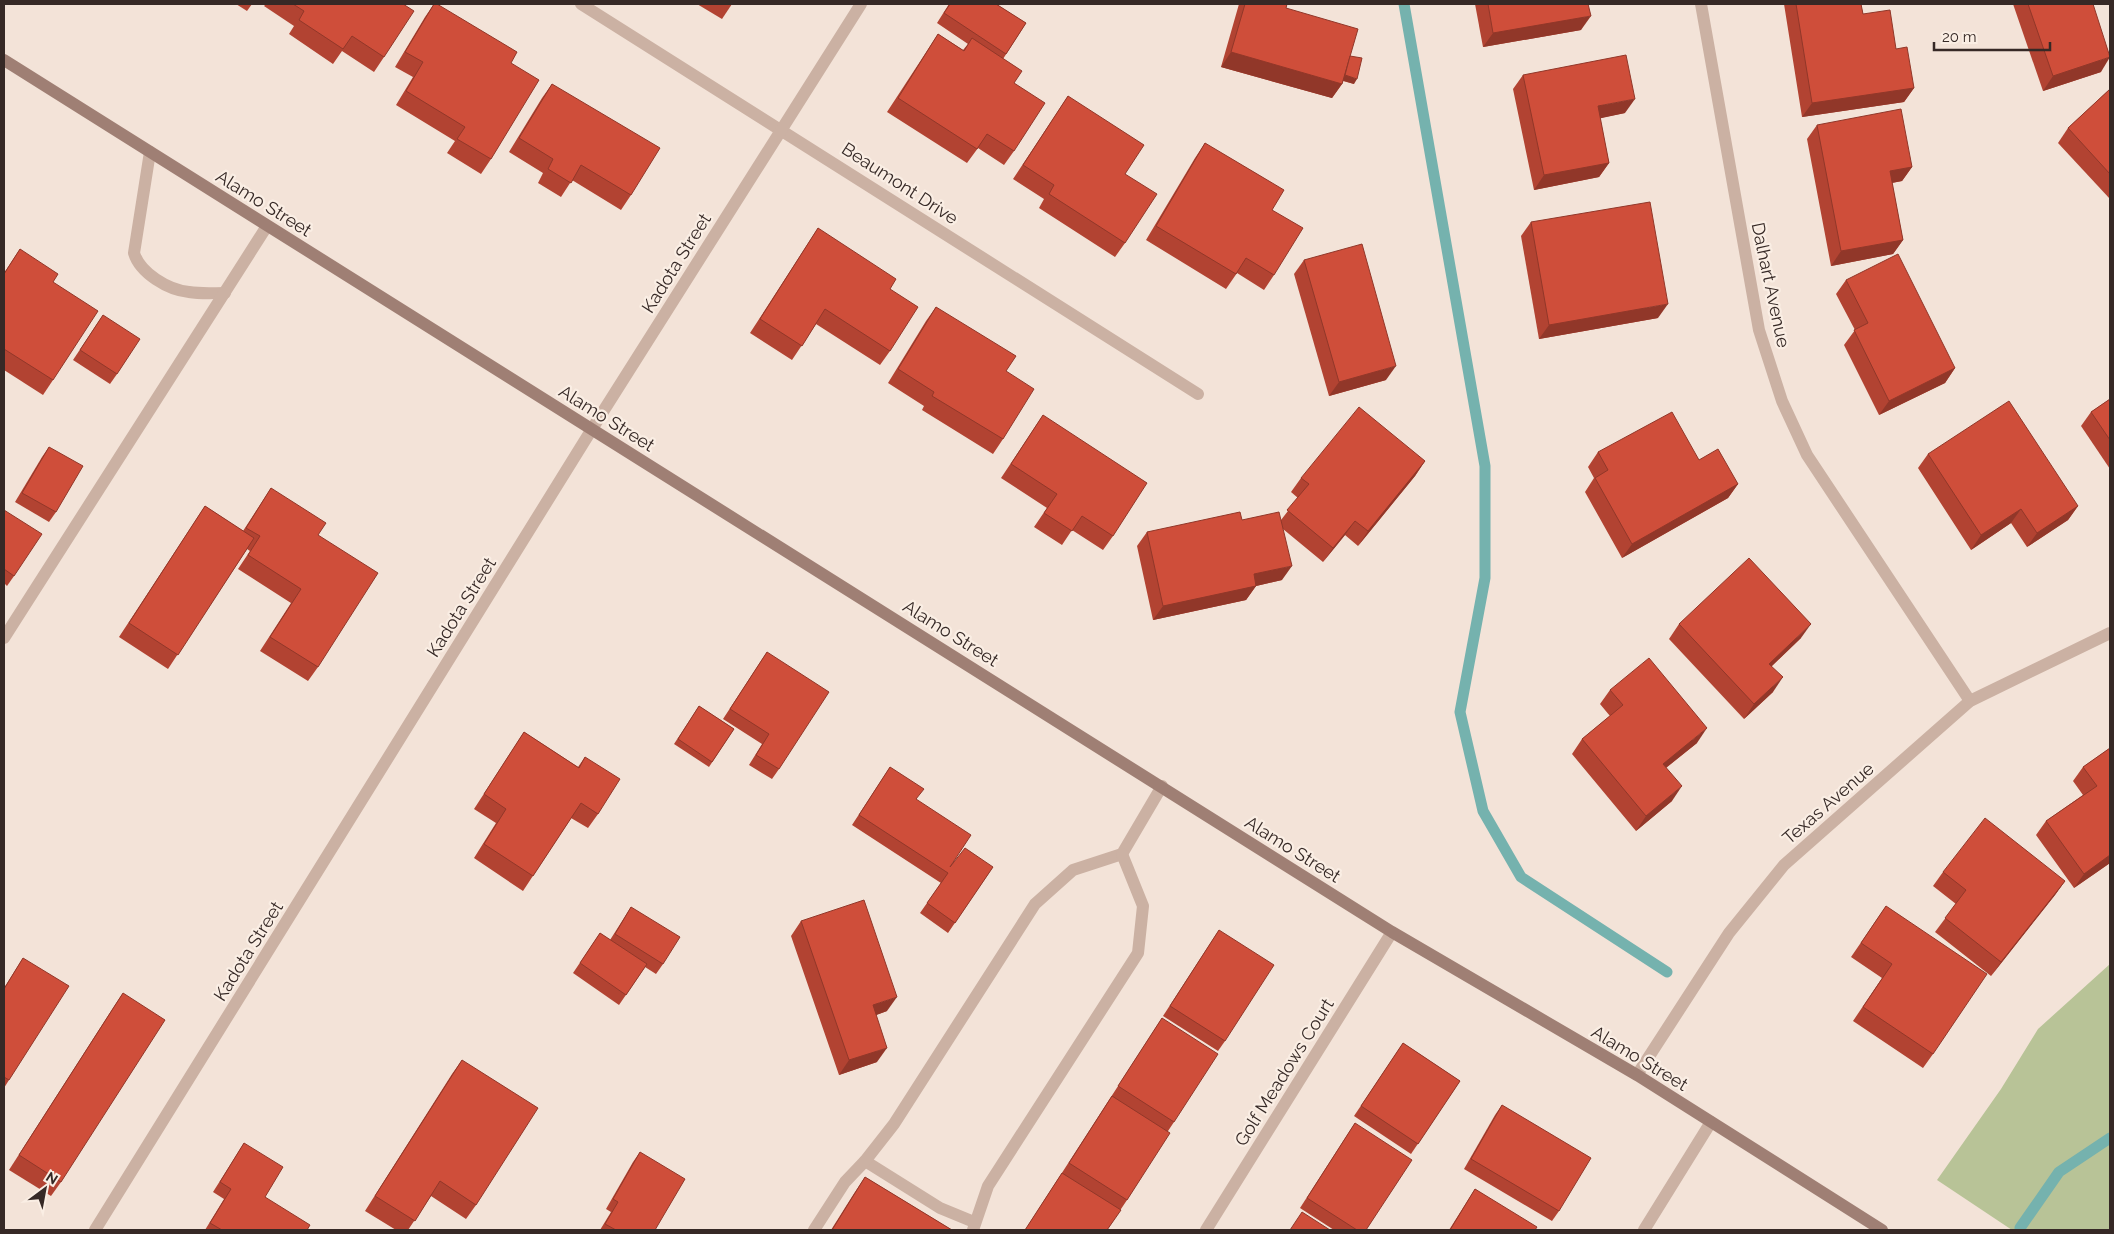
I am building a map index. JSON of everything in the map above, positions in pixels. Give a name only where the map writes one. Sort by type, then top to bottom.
[{"type":"main road","name":"Alamo Street","points":[[4,60],[1392,932],[1636,1075],[1882,1230]]},
{"type":"street","name":"Beaumont Drive","points":[[581,4],[781,128],[1198,394]]},
{"type":"street","name":"Kadota Street","points":[[95,1230],[592,429],[861,4]]},
{"type":"street","name":"Dalhart Avenue","points":[[1701,4],[1759,330],[1782,401],[1807,455],[1970,701]]},
{"type":"street","points":[[150,152],[134,253],[137,263],[166,284],[188,292],[225,292]]},
{"type":"street","points":[[4,638],[267,226]]},
{"type":"street","name":"Texas Avenue","points":[[1636,1075],[1729,933],[1784,865],[1970,701],[2110,633]]},
{"type":"street","points":[[814,1230],[845,1182],[865,1161],[894,1124],[1035,904],[1074,870],[1122,854],[1162,786]]},
{"type":"street","points":[[865,1161],[940,1208],[973,1226],[988,1186],[1138,953],[1143,906],[1122,854]]},
{"type":"street","name":"Golf Meadows Court","points":[[1206,1230],[1392,932]]},
{"type":"street","points":[[1644,1230],[1711,1122]]},
{"type":"green space","points":[[2110,964],[2110,1230],[2012,1230],[1937,1180],[2001,1089],[2038,1029]]},
{"type":"building","points":[[293,4],[403,4],[414,11],[384,57],[352,36],[343,49],[299,20],[304,11]]},
{"type":"building","points":[[434,4],[437,4],[517,52],[511,63],[539,80],[491,159],[457,139],[465,127],[406,91],[423,62],[405,52]]},
{"type":"building","points":[[950,4],[996,4],[1026,23],[1006,54],[944,13]]},
{"type":"building","points":[[1245,4],[1287,4],[1286,8],[1358,29],[1342,84],[1231,52]]},
{"type":"building","points":[[1488,4],[1588,4],[1591,16],[1493,33]]},
{"type":"building","points":[[1796,4],[1861,4],[1863,14],[1890,10],[1896,49],[1907,47],[1914,88],[1812,103]]},
{"type":"building","points":[[2028,4],[2093,4],[2110,57],[2053,76]]},
{"type":"building","points":[[938,34],[964,51],[972,38],[1022,71],[1014,83],[1045,103],[1014,151],[987,134],[977,149],[898,98]]},
{"type":"building","points":[[1626,55],[1635,99],[1598,106],[1609,163],[1544,175],[1523,75]]},
{"type":"building","points":[[1350,56],[1362,58],[1357,79],[1345,75]]},
{"type":"building","points":[[552,84],[660,148],[631,195],[581,165],[571,183],[548,169],[553,159],[519,138]]},
{"type":"building","points":[[2110,89],[2110,174],[2068,128]]},
{"type":"building","points":[[1068,96],[1144,145],[1125,174],[1157,194],[1125,243],[1049,194],[1054,185],[1023,165]]},
{"type":"building","points":[[1901,109],[1912,167],[1890,171],[1903,240],[1841,251],[1817,125]]},
{"type":"building","points":[[1205,143],[1284,190],[1272,210],[1303,228],[1274,275],[1246,258],[1236,274],[1156,226]]},
{"type":"building","points":[[1650,202],[1668,304],[1549,325],[1531,222]]},
{"type":"building","points":[[818,228],[896,279],[890,289],[918,307],[890,351],[825,309],[802,346],[760,319]]},
{"type":"building","points":[[1362,244],[1396,366],[1339,382],[1304,260]]},
{"type":"building","points":[[20,249],[58,274],[53,282],[98,311],[53,380],[4,349],[4,274]]},
{"type":"building","points":[[1898,254],[1955,368],[1889,401],[1854,330],[1868,323],[1846,280]]},
{"type":"building","points":[[936,307],[1016,356],[1006,371],[1034,389],[1003,439],[932,396],[934,392],[898,369]]},
{"type":"building","points":[[103,315],[140,339],[117,374],[80,350]]},
{"type":"building","points":[[2110,399],[2110,440],[2091,412]]},
{"type":"building","points":[[2009,401],[2078,506],[2037,533],[2021,509],[1981,535],[1928,454]]},
{"type":"building","points":[[1359,407],[1425,461],[1368,531],[1355,521],[1333,548],[1287,510],[1309,484],[1301,478]]},
{"type":"building","points":[[1672,412],[1699,460],[1718,449],[1738,484],[1632,544],[1595,478],[1608,470],[1598,452]]},
{"type":"building","points":[[1043,415],[1147,483],[1113,536],[1082,516],[1072,531],[1044,513],[1057,494],[1011,464]]},
{"type":"building","points":[[49,447],[83,466],[56,512],[22,493]]},
{"type":"building","points":[[271,488],[326,523],[318,535],[378,573],[318,667],[270,637],[301,589],[248,555],[260,536],[246,528]]},
{"type":"building","points":[[205,506],[254,538],[178,655],[129,623]]},
{"type":"building","points":[[4,510],[42,534],[14,576],[4,569]]},
{"type":"building","points":[[1240,512],[1242,520],[1279,512],[1292,566],[1254,574],[1256,586],[1163,606],[1147,532]]},
{"type":"building","points":[[1749,558],[1811,624],[1769,664],[1783,677],[1754,704],[1679,624]]},
{"type":"building","points":[[767,652],[829,692],[779,769],[756,755],[769,734],[730,709]]},
{"type":"building","points":[[1649,658],[1707,728],[1663,764],[1682,786],[1646,816],[1582,739],[1623,705],[1610,690]]},
{"type":"building","points":[[699,706],[734,729],[712,762],[678,739]]},
{"type":"building","points":[[524,732],[579,768],[585,757],[620,779],[598,814],[581,803],[533,876],[484,844],[506,809],[484,794]]},
{"type":"building","points":[[2110,748],[2110,855],[2084,874],[2046,821],[2097,786],[2083,767]]},
{"type":"building","points":[[890,767],[924,789],[916,799],[971,835],[950,867],[965,848],[993,867],[955,923],[927,903],[948,873],[859,815]]},
{"type":"building","points":[[1985,818],[2065,881],[2001,962],[1945,918],[1966,890],[1943,872]]},
{"type":"building","points":[[864,900],[897,997],[873,1005],[887,1048],[849,1060],[801,921]]},
{"type":"building","points":[[1886,906],[1987,974],[1933,1054],[1863,1007],[1892,964],[1861,943]]},
{"type":"building","points":[[631,907],[680,937],[663,964],[615,934]]},
{"type":"building","points":[[1219,930],[1274,965],[1225,1041],[1170,1006]]},
{"type":"building","points":[[600,933],[647,964],[626,995],[580,963]]},
{"type":"building","points":[[23,958],[69,986],[9,1080],[4,1077],[4,989]]},
{"type":"building","points":[[123,993],[165,1020],[61,1182],[19,1155]]},
{"type":"building","points":[[1162,1018],[1218,1054],[1174,1122],[1118,1086]]},
{"type":"building","points":[[1403,1043],[1460,1081],[1418,1144],[1361,1106]]},
{"type":"building","points":[[462,1060],[538,1108],[476,1205],[440,1181],[415,1221],[375,1196]]},
{"type":"building","points":[[1112,1096],[1170,1133],[1127,1200],[1069,1163]]},
{"type":"building","points":[[1502,1105],[1591,1158],[1559,1211],[1471,1159]]},
{"type":"building","points":[[1355,1123],[1412,1160],[1366,1230],[1357,1230],[1307,1198]]},
{"type":"building","points":[[244,1143],[283,1167],[265,1197],[310,1225],[307,1230],[222,1230],[210,1223],[231,1189],[220,1182]]},
{"type":"building","points":[[640,1152],[685,1179],[655,1230],[616,1230],[605,1224],[618,1202],[613,1199]]},
{"type":"building","points":[[1062,1173],[1121,1210],[1107,1230],[1025,1230]]},
{"type":"building","points":[[865,1177],[952,1230],[832,1230]]},
{"type":"building","points":[[1475,1189],[1537,1227],[1535,1230],[1450,1230]]},
{"type":"building","points":[[1302,1212],[1330,1230],[1290,1230]]},
{"type":"waterway","points":[[1404,4],[1485,466],[1485,578],[1460,712],[1483,811],[1521,877],[1667,972]]},
{"type":"waterway","points":[[2020,1228],[2059,1172],[2110,1138]]}]
